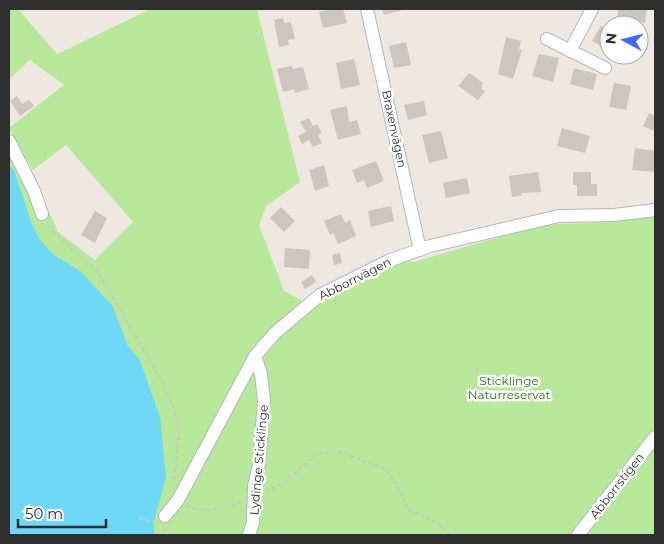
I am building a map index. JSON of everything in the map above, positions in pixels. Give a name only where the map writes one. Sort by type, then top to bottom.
[{"type":"street","name":"Braxenvägen","points":[[367,9],[420,250]]},
{"type":"street","points":[[570,51],[592,9]]},
{"type":"street","points":[[547,39],[605,68]]},
{"type":"street","points":[[9,141],[34,191],[42,214]]},
{"type":"street","name":"Abborrvägen","points":[[159,519],[178,500],[255,356],[275,333],[320,295],[388,261],[420,250],[559,216],[614,215],[655,210]]},
{"type":"street","name":"Lydinge Sticklinge","points":[[249,535],[254,522],[254,486],[259,464],[264,401],[261,374],[255,356]]},
{"type":"street","name":"Abborrstigen","points":[[578,535],[655,437]]},
{"type":"path","points":[[139,518],[159,519]]},
{"type":"green space","name":"Sticklinge Naturreservat","points":[[9,9],[18,9],[57,54],[151,9],[257,9],[300,182],[266,206],[259,225],[284,291],[303,301],[313,302],[362,275],[390,264],[403,261],[414,262],[520,231],[555,224],[591,223],[655,217],[655,535],[149,535],[53,257],[33,232],[14,171],[9,166],[9,134],[20,148],[9,128],[64,85],[30,60],[9,79]],"holes":[[[66,145],[133,222],[95,260],[58,232],[24,156],[33,170]]]},
{"type":"water","points":[[9,166],[14,170],[32,225],[41,241],[54,255],[80,271],[112,305],[128,346],[140,360],[160,417],[166,477],[154,522],[154,535],[9,535]]},
{"type":"building","points":[[343,9],[347,23],[323,28],[319,12]]},
{"type":"building","points":[[382,9],[406,9],[384,15]]},
{"type":"building","points":[[618,9],[647,9],[646,15],[617,15]]},
{"type":"building","points":[[283,18],[284,23],[291,22],[295,39],[288,40],[289,45],[279,47],[274,20]]},
{"type":"building","points":[[599,29],[599,45],[592,41]]},
{"type":"building","points":[[506,37],[521,41],[519,49],[522,50],[513,79],[498,74]]},
{"type":"building","points":[[406,42],[411,65],[394,68],[389,46]]},
{"type":"building","points":[[539,54],[559,58],[553,82],[532,76]]},
{"type":"building","points":[[354,59],[360,85],[341,89],[336,63]]},
{"type":"building","points":[[292,66],[293,69],[303,67],[309,89],[295,93],[294,89],[283,92],[277,69]]},
{"type":"building","points":[[574,68],[597,74],[593,90],[570,84]]},
{"type":"building","points":[[468,74],[471,74],[483,83],[481,89],[485,91],[478,100],[458,86]]},
{"type":"building","points":[[614,83],[631,86],[626,110],[609,107]]},
{"type":"building","points":[[17,96],[22,104],[29,100],[34,106],[20,116],[10,101]]},
{"type":"building","points":[[424,101],[427,115],[408,120],[404,105]]},
{"type":"building","points":[[347,106],[349,122],[357,120],[361,134],[338,140],[330,110]]},
{"type":"building","points":[[649,113],[655,116],[655,131],[643,126]]},
{"type":"building","points":[[309,118],[313,126],[317,124],[322,133],[318,135],[322,143],[313,147],[309,140],[302,144],[298,136],[306,132],[300,122]]},
{"type":"building","points":[[562,128],[590,136],[585,153],[557,146]]},
{"type":"building","points":[[441,131],[448,158],[429,163],[422,135]]},
{"type":"building","points":[[635,148],[655,151],[655,172],[632,170]]},
{"type":"building","points":[[376,161],[384,181],[367,188],[364,180],[357,183],[352,170]]},
{"type":"building","points":[[324,165],[329,186],[315,191],[309,170]]},
{"type":"building","points":[[538,172],[541,192],[521,193],[522,195],[512,197],[509,176]]},
{"type":"building","points":[[573,172],[591,172],[591,184],[597,184],[597,196],[577,196],[577,185],[573,185]]},
{"type":"building","points":[[467,178],[470,193],[446,198],[443,183]]},
{"type":"building","points":[[391,206],[394,221],[371,227],[368,211]]},
{"type":"building","points":[[281,207],[295,221],[284,232],[270,218]]},
{"type":"building","points":[[95,211],[107,218],[95,243],[81,235]]},
{"type":"building","points":[[341,214],[345,223],[350,220],[356,236],[338,244],[333,233],[330,235],[324,221]]},
{"type":"building","points":[[285,248],[310,250],[309,269],[284,267]]},
{"type":"building","points":[[340,253],[342,263],[334,265],[332,255]]},
{"type":"building","points":[[312,275],[316,282],[305,289],[301,282]]}]
